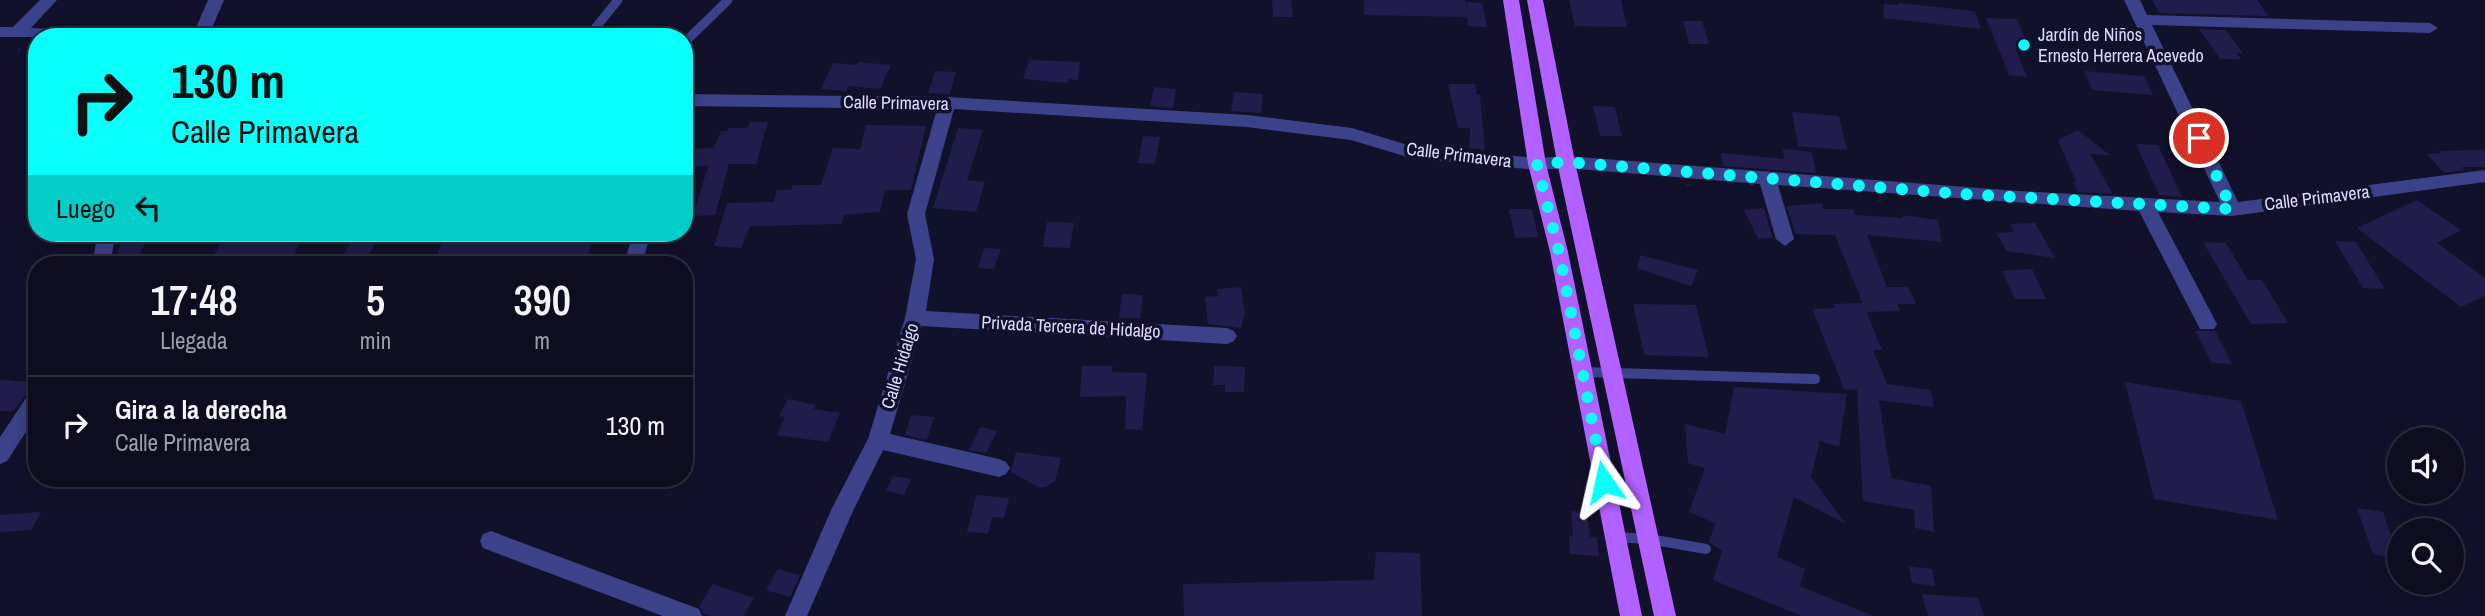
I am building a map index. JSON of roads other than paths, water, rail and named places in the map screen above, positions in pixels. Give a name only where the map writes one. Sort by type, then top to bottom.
[{"type":"main road","points":[[1511,0],[1537,164],[1559,252],[1631,616]]},
{"type":"main road","points":[[1535,0],[1566,162],[1665,616]]},
{"type":"street","points":[[8,33],[49,0]]},
{"type":"street","points":[[204,28],[216,0]]},
{"type":"street","points":[[2132,0],[2232,209]]},
{"type":"street","points":[[2143,20],[2430,28]]},
{"type":"street","points":[[8,33],[28,34]]},
{"type":"street","name":"Calle Primavera","points":[[693,100],[947,103],[1247,121],[1352,134],[1411,152],[1537,164],[1566,162],[1768,180],[2232,209],[2485,176]]},
{"type":"street","name":"Calle Hidalgo","points":[[796,616],[843,508],[878,440],[915,318],[925,259],[916,214],[947,103]]},
{"type":"street","points":[[1768,180],[1784,239]]},
{"type":"street","points":[[2144,205],[2207,324]]},
{"type":"street","name":"Privada Tercera de Hidalgo","points":[[915,318],[1227,337]]},
{"type":"street","points":[[0,455],[28,413]]},
{"type":"street","points":[[878,440],[999,468]]},
{"type":"street","points":[[491,541],[691,616]]},
{"type":"lane","points":[[595,28],[618,0]]},
{"type":"lane","points":[[693,34],[728,0]]},
{"type":"lane","points":[[1582,372],[1815,379]]},
{"type":"lane","points":[[1614,537],[1649,539],[1706,549]]},
{"type":"place","name":"Jardín de Niños Ernesto Herrera Acevedo","points":[[2024,45]]}]
